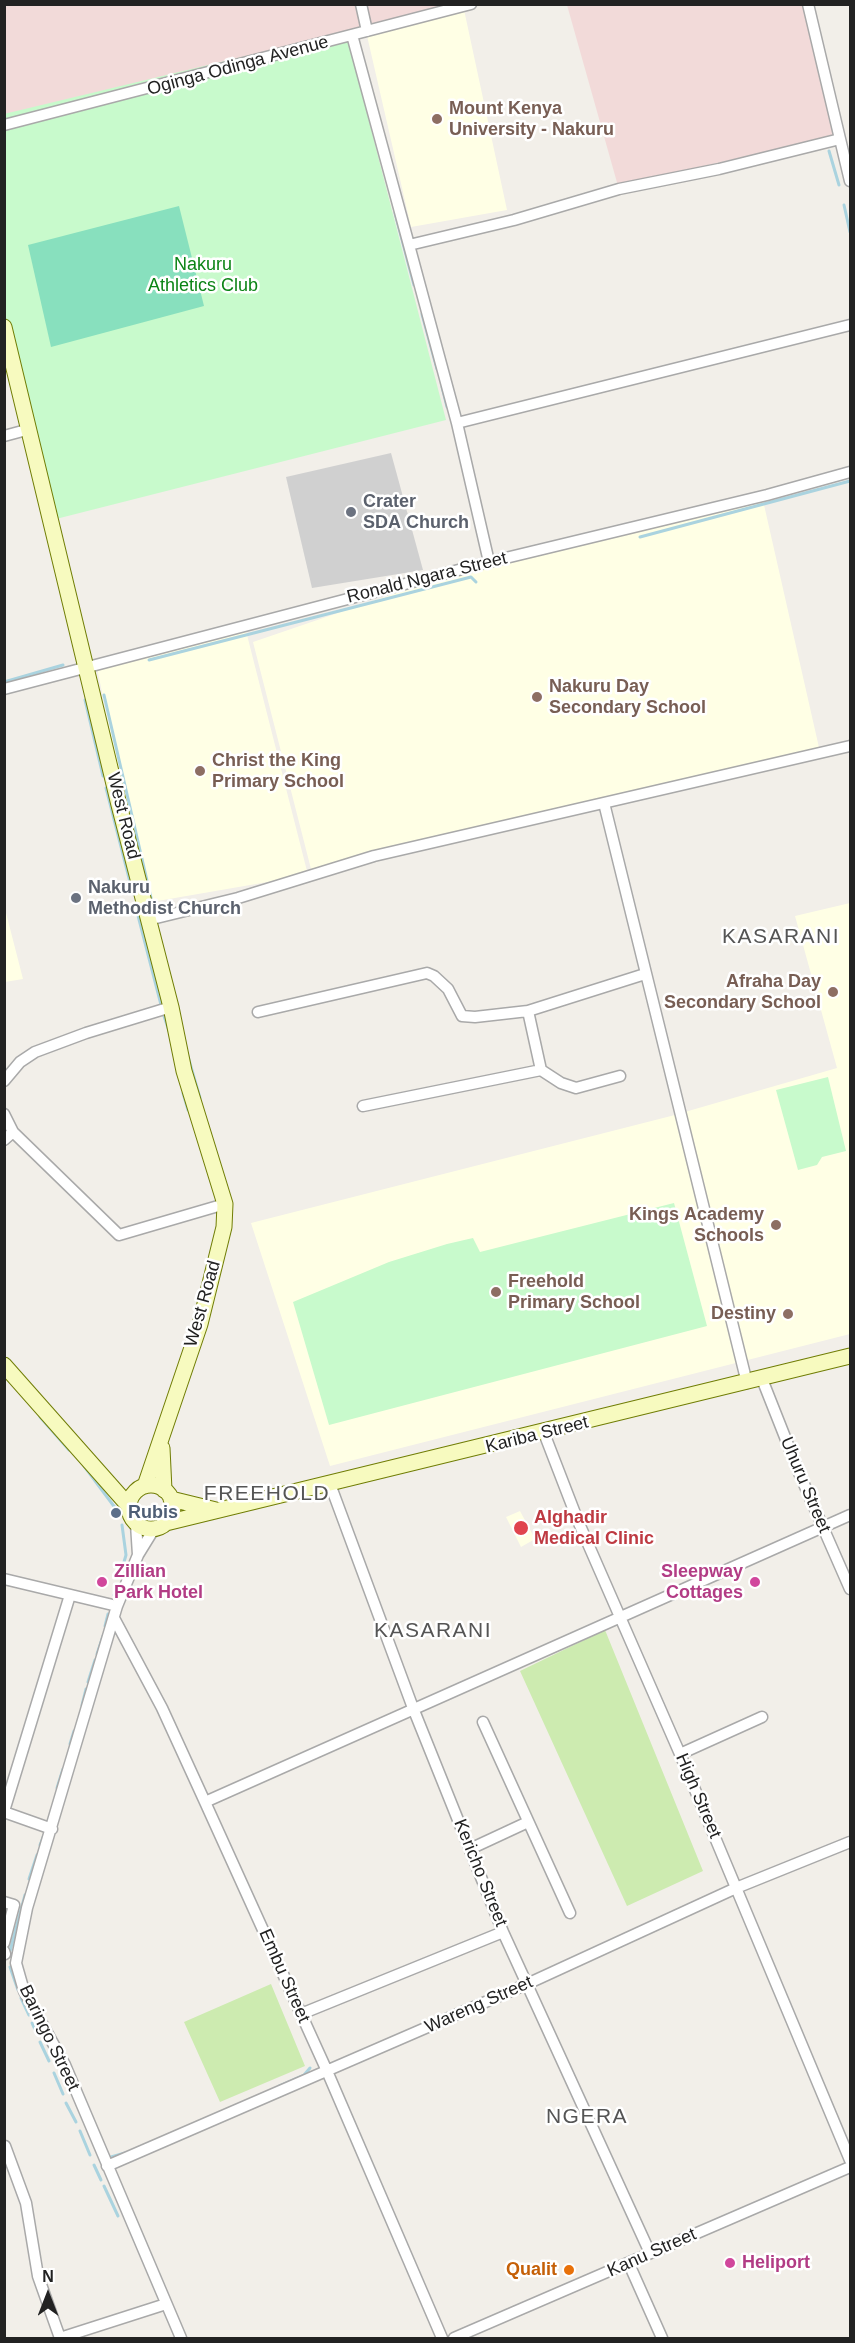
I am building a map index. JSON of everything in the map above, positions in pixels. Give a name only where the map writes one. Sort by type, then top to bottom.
[{"type":"street","points":[[361,4],[367,31]]},
{"type":"street","name":"Oginga Odinga Avenue","points":[[4,125],[471,4]]},
{"type":"street","points":[[808,4],[850,181]]},
{"type":"street","points":[[352,35],[457,423],[489,562]]},
{"type":"street","points":[[410,245],[514,220],[620,189],[719,169],[840,139]]},
{"type":"street","points":[[457,423],[850,325]]},
{"type":"street","name":"West Road","points":[[4,327],[171,1007],[184,1071],[225,1204],[224,1227],[200,1324],[162,1442],[141,1488]]},
{"type":"street","points":[[4,436],[30,429]]},
{"type":"street","name":"Ronald Ngara Street","points":[[4,689],[489,562],[600,537],[850,472]]},
{"type":"street","points":[[148,920],[238,898],[374,856],[850,746]]},
{"type":"street","name":"Uhuru Street","points":[[604,803],[645,974],[754,1381],[850,1589]]},
{"type":"street","points":[[258,1012],[427,973],[434,976],[448,989],[462,1016],[476,1017],[528,1011],[645,974]]},
{"type":"street","points":[[4,1080],[20,1062],[35,1052],[86,1033],[171,1007]]},
{"type":"street","points":[[528,1011],[541,1070]]},
{"type":"street","points":[[363,1106],[541,1070],[561,1083],[576,1088],[620,1076]]},
{"type":"street","points":[[4,1114],[13,1132],[119,1235],[225,1204]]},
{"type":"street","points":[[4,1140],[13,1132]]},
{"type":"street","name":"Kariba Street","points":[[160,1526],[850,1356]]},
{"type":"street","points":[[4,1365],[128,1505],[130,1516],[136,1524],[160,1526],[172,1512],[168,1494]]},
{"type":"street","name":"High Street","points":[[544,1433],[619,1618],[680,1754],[850,2160]]},
{"type":"street","name":"West Road","points":[[162,1442],[168,1494]]},
{"type":"street","points":[[105,1478],[141,1488],[155,1485],[168,1494],[222,1511]]},
{"type":"street","name":"Kericho Street","points":[[330,1484],[413,1708],[503,1932],[650,2253]]},
{"type":"street","points":[[128,1505],[141,1488]]},
{"type":"street","points":[[205,1802],[850,1515]]},
{"type":"street","name":"Baringo Street","points":[[136,1524],[138,1555]]},
{"type":"street","name":"Baringo Street","points":[[160,1526],[138,1555],[117,1606],[52,1829],[7,1951],[16,1963],[24,1991],[65,2065],[181,2338]]},
{"type":"street","points":[[4,1579],[117,1606]]},
{"type":"street","points":[[52,1829],[4,1811],[70,1595]]},
{"type":"street","name":"Embu Street","points":[[114,1617],[162,1708],[205,1802],[327,2071],[442,2338]]},
{"type":"street","points":[[680,1754],[762,1717]]},
{"type":"street","points":[[483,1722],[570,1913]]},
{"type":"street","points":[[470,1849],[528,1822]]},
{"type":"street","name":"Wareng Street","points":[[107,2166],[527,1984],[736,1888],[850,1842]]},
{"type":"street","points":[[4,1902],[14,1905],[7,1951]]},
{"type":"street","points":[[301,2014],[503,1932]]},
{"type":"street","points":[[5,2146],[26,2203],[38,2276],[60,2338],[166,2304]]},
{"type":"street","name":"Kanu Street","points":[[454,2338],[850,2167]]},
{"type":"street","points":[[629,2264],[662,2338]]},
{"type":"shaded area","points":[[5,5],[454,5],[5,119]]},
{"type":"shaded area","name":"Mount Kenya University - Nakuru","points":[[463,5],[507,210],[411,227],[365,27]]},
{"type":"shaded area","points":[[567,5],[804,5],[837,135],[618,186]]},
{"type":"shaded area","name":"Crater SDA Church","points":[[391,453],[423,570],[312,588],[286,477]]},
{"type":"shaded area","name":"Nakuru Day Secondary School","points":[[762,496],[820,752],[311,869],[253,642],[490,561]]},
{"type":"shaded area","name":"Christ the King Primary School","points":[[245,627],[308,875],[146,903],[97,668]]},
{"type":"shaded area","name":"Freehold Primary School","points":[[850,903],[850,1334],[330,1466],[251,1223],[671,1116],[837,1068],[795,916]]},
{"type":"shaded area","points":[[4,905],[23,979],[5,982],[4,982]]},
{"type":"shaded area","name":"Alghadir Medical Clinic","points":[[520,1511],[535,1539],[521,1547],[506,1517]]},
{"type":"green space","name":"Nakuru Athletics Club","points":[[346,32],[446,420],[52,520],[5,341],[4,114]]},
{"type":"green space","points":[[179,206],[204,306],[51,347],[28,245]]},
{"type":"green space","points":[[828,1077],[846,1151],[822,1157],[817,1165],[798,1170],[776,1090]]},
{"type":"green space","points":[[674,1203],[707,1326],[329,1425],[293,1302],[389,1262],[447,1244],[473,1238],[480,1252]]},
{"type":"green space","points":[[605,1630],[703,1871],[627,1906],[520,1671]]},
{"type":"green space","points":[[271,1984],[305,2066],[220,2102],[184,2022]]},
{"type":"waterway","points":[[829,151],[839,185]]},
{"type":"waterway","points":[[844,205],[850,232]]},
{"type":"waterway","points":[[395,213],[414,285]]},
{"type":"waterway","points":[[422,314],[437,369]]},
{"type":"waterway","points":[[442,387],[447,407]]},
{"type":"waterway","points":[[640,537],[850,481]]},
{"type":"waterway","points":[[149,660],[471,577],[476,582]]},
{"type":"waterway","points":[[4,682],[63,665]]},
{"type":"waterway","points":[[104,695],[155,915]]},
{"type":"waterway","points":[[85,700],[103,776]]},
{"type":"waterway","points":[[106,788],[133,894]]},
{"type":"waterway","points":[[136,908],[161,1005]]},
{"type":"waterway","points":[[163,1013],[169,1031]]},
{"type":"waterway","points":[[187,1053],[200,1098]]},
{"type":"waterway","points":[[183,1093],[188,1110]]},
{"type":"waterway","points":[[40,1417],[69,1450]]},
{"type":"waterway","points":[[84,1466],[119,1513]]},
{"type":"waterway","points":[[122,1525],[126,1555],[122,1569]]},
{"type":"waterway","points":[[114,1595],[117,1588]]},
{"type":"waterway","points":[[105,1626],[108,1614]]},
{"type":"waterway","points":[[97,1654],[103,1636]]},
{"type":"waterway","points":[[88,1682],[95,1660]]},
{"type":"waterway","points":[[82,1705],[86,1689]]},
{"type":"waterway","points":[[70,1744],[74,1731]]},
{"type":"waterway","points":[[57,1788],[63,1769]]},
{"type":"waterway","points":[[40,1845],[44,1835]]},
{"type":"waterway","points":[[29,1879],[37,1855]]},
{"type":"waterway","points":[[10,1951],[25,1895]]},
{"type":"waterway","points":[[10,1967],[18,1990]]},
{"type":"waterway","points":[[21,1998],[29,2015]]},
{"type":"waterway","points":[[32,2023],[37,2034]]},
{"type":"waterway","points":[[40,2042],[49,2061]]},
{"type":"waterway","points":[[279,2086],[304,2075],[310,2068]]},
{"type":"waterway","points":[[54,2073],[63,2094]]},
{"type":"waterway","points":[[66,2103],[76,2122]]},
{"type":"waterway","points":[[80,2131],[90,2155]]},
{"type":"waterway","points":[[111,2157],[125,2153]]},
{"type":"waterway","points":[[94,2165],[101,2180]]},
{"type":"waterway","points":[[104,2186],[118,2216]]},
{"type":"place","name":"Mount Kenya University - Nakuru","points":[[437,119]]},
{"type":"place","name":"Crater SDA Church","points":[[351,512]]},
{"type":"place","name":"Nakuru Day Secondary School","points":[[537,697]]},
{"type":"place","name":"Christ the King Primary School","points":[[200,771]]},
{"type":"place","name":"Nakuru Methodist Church","points":[[76,898]]},
{"type":"place","name":"Afraha Day Secondary School","points":[[833,992]]},
{"type":"place","name":"Kings Academy Schools","points":[[776,1225]]},
{"type":"place","name":"Freehold Primary School","points":[[496,1292]]},
{"type":"place","name":"Destiny","points":[[788,1314]]},
{"type":"place","name":"Rubis","points":[[116,1513]]},
{"type":"place","name":"Alghadir Medical Clinic","points":[[521,1528]]},
{"type":"place","name":"Zillian Park Hotel","points":[[102,1582]]},
{"type":"place","name":"Sleepway Cottages","points":[[755,1582]]},
{"type":"place","name":"Heliport","points":[[730,2263]]},
{"type":"place","name":"Qualit","points":[[569,2270]]},
{"type":"district","name":"KASARANI","points":[[781,937]]},
{"type":"district","name":"FREEHOLD","points":[[267,1494]]},
{"type":"district","name":"KASARANI","points":[[433,1631]]},
{"type":"district","name":"NGERA","points":[[587,2117]]}]
